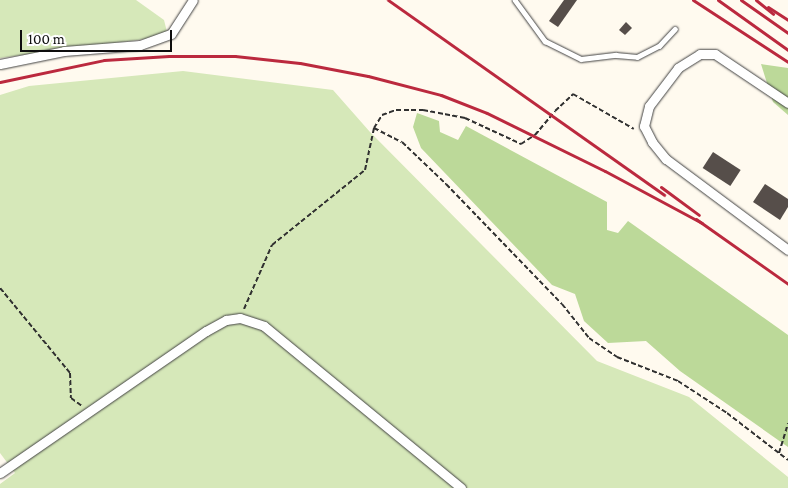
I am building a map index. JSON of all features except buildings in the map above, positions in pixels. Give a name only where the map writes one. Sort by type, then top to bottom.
[{"type":"street","points":[[0,64],[64,51],[140,45],[172,34],[193,0]]},
{"type":"street","points":[[788,103],[715,54],[700,54],[678,68],[649,106],[644,126],[652,142],[666,159],[788,250]]},
{"type":"street","points":[[0,473],[206,331],[226,320],[240,318],[264,326],[461,488]]},
{"type":"lane","points":[[515,0],[545,41],[581,59],[616,55],[637,57],[660,46],[675,30]]},
{"type":"path","points":[[240,318],[272,245],[365,170],[374,128],[382,115],[396,110],[423,110],[465,118],[521,144],[535,135],[555,111],[573,94],[635,129],[644,126]]},
{"type":"path","points":[[374,128],[402,142],[446,184],[562,304],[589,338],[617,357],[678,381],[727,412],[788,460]]},
{"type":"path","points":[[0,288],[70,373],[71,398],[90,411]]},
{"type":"path","points":[[779,453],[788,423]]},
{"type":"green space","points":[[0,0],[136,0],[164,20],[168,36],[0,58]]},
{"type":"green space","points":[[761,64],[788,68],[788,115],[773,102]]},
{"type":"green space","points":[[183,71],[333,90],[370,132],[597,361],[689,397],[788,477],[788,488],[0,488],[0,484],[15,473],[0,453],[0,95],[29,86]]},
{"type":"green space","points":[[417,113],[439,121],[440,132],[458,140],[466,126],[607,202],[607,230],[618,233],[628,221],[788,335],[788,447],[680,371],[646,341],[608,343],[584,321],[575,294],[552,285],[421,148],[413,127]]},
{"type":"railway","points":[[388,0],[664,195]]},
{"type":"railway","points":[[693,0],[788,62]]},
{"type":"railway","points":[[718,0],[788,50]]},
{"type":"railway","points":[[741,0],[788,33]]},
{"type":"railway","points":[[756,0],[773,14]]},
{"type":"railway","points":[[768,7],[788,20]]},
{"type":"railway","points":[[0,82],[104,60],[169,56],[235,56],[300,63],[368,76],[441,95],[487,113],[605,171],[702,223]]},
{"type":"railway","points":[[661,187],[699,215]]},
{"type":"railway","points":[[696,219],[788,284]]}]
